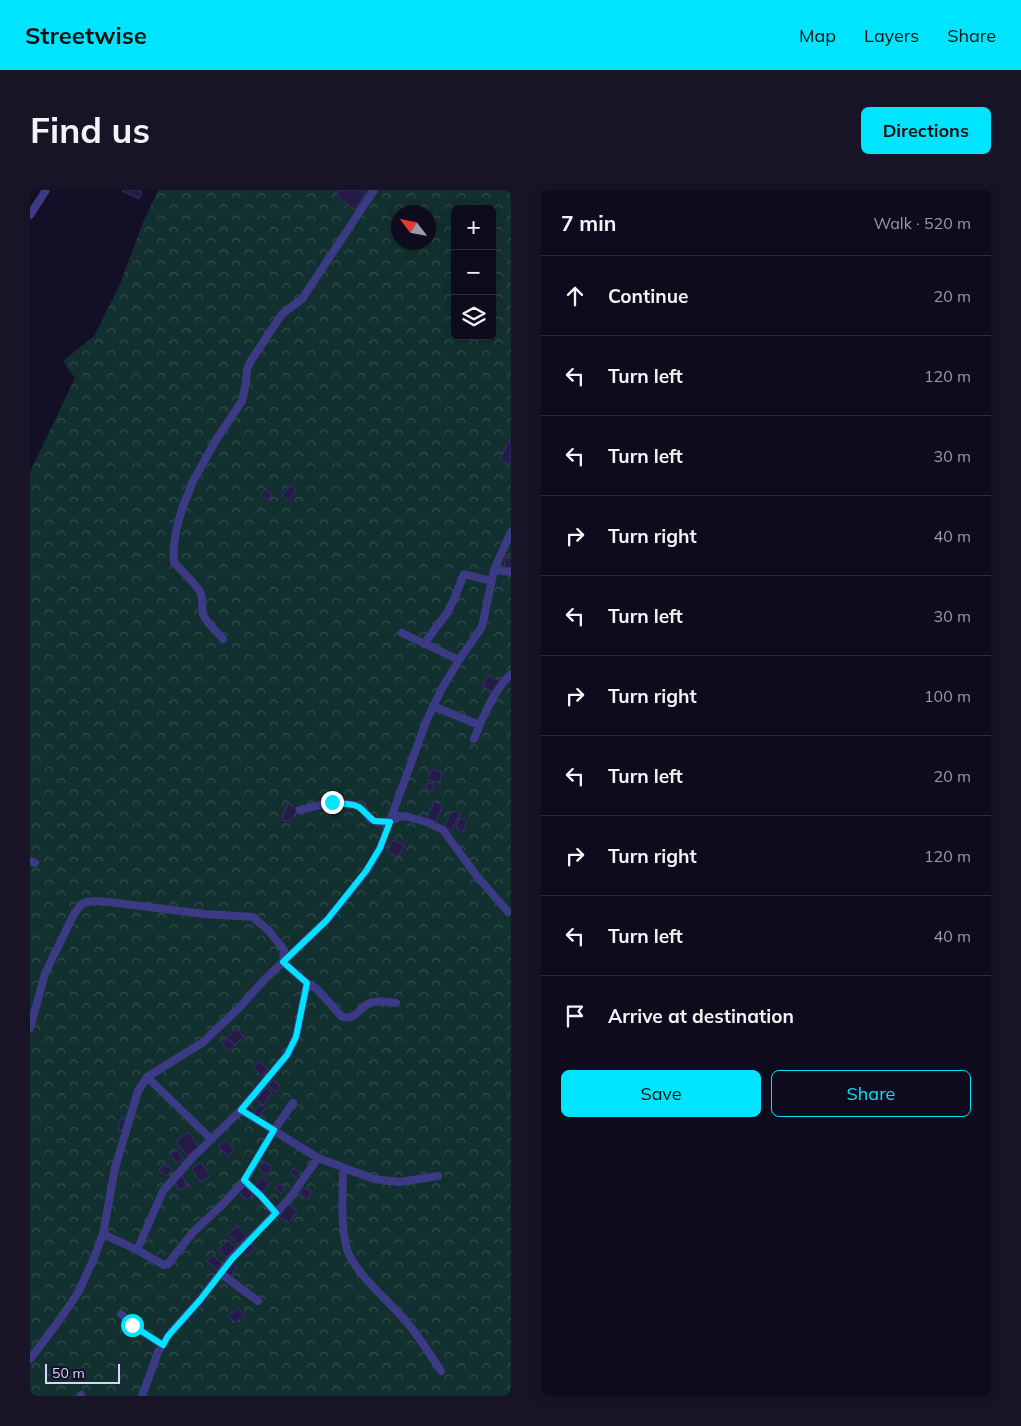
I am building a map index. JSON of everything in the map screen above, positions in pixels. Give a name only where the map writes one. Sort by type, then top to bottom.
[{"type":"street","points":[[30,214],[46,190]]},
{"type":"street","points":[[222,639],[203,614],[201,594],[193,582],[174,562],[174,542],[183,506],[192,483],[216,440],[242,401],[247,369],[252,358],[282,314],[302,299],[374,190]]},
{"type":"street","points":[[30,1359],[78,1293],[94,1258],[102,1234],[115,1168],[138,1091],[147,1077],[202,1043],[240,1007],[262,982],[327,920],[366,871],[380,848],[433,706],[459,660],[482,627],[494,570],[511,532]]},
{"type":"street","points":[[494,570],[511,572]]},
{"type":"street","points":[[424,644],[447,613],[464,574],[491,581]]},
{"type":"street","points":[[402,633],[459,660]]},
{"type":"street","points":[[474,739],[479,725],[504,680],[511,674]]},
{"type":"street","points":[[433,706],[479,725]]},
{"type":"street","points":[[300,810],[332,802],[354,805],[363,809],[370,819],[374,821],[390,822],[405,816],[426,822],[443,830],[476,876],[508,912]]},
{"type":"street","points":[[30,1028],[51,961],[74,914],[82,904],[87,902],[109,902],[204,914],[253,917],[269,931],[284,950],[283,962]]},
{"type":"street","points":[[283,962],[307,983],[317,989],[336,1011],[345,1018],[350,1018],[368,1004],[379,1002],[396,1003]]},
{"type":"street","points":[[137,1250],[163,1191],[241,1110],[287,1055],[296,1037],[307,983]]},
{"type":"street","points":[[147,1077],[211,1139]]},
{"type":"street","points":[[102,1234],[164,1265],[168,1264],[193,1232],[244,1180],[274,1130],[293,1103]]},
{"type":"street","points":[[241,1110],[318,1158],[374,1179],[400,1182],[438,1176]]},
{"type":"street","points":[[142,1396],[158,1352],[168,1336],[200,1300],[220,1273],[289,1199],[318,1158]]},
{"type":"street","points":[[343,1168],[344,1231],[350,1258],[410,1326],[441,1371]]},
{"type":"street","points":[[244,1180],[276,1213]]},
{"type":"street","points":[[220,1273],[258,1301]]},
{"type":"street","points":[[121,1314],[132,1325],[163,1345]]},
{"type":"green space","points":[[158,190],[511,190],[511,1396],[30,1396],[30,472],[75,378],[63,361],[95,335],[120,284],[142,225]]},
{"type":"building","points":[[123,190],[138,190],[142,192],[139,199]]},
{"type":"building","points":[[340,190],[364,190],[365,193],[355,210],[336,195]]},
{"type":"building","points":[[511,440],[511,465],[500,459]]},
{"type":"building","points":[[291,485],[296,489],[289,500],[282,496]]},
{"type":"building","points":[[265,489],[272,495],[268,500],[261,495]]},
{"type":"building","points":[[506,557],[511,558],[511,568],[504,567]]},
{"type":"building","points":[[488,675],[502,682],[496,694],[482,686]]},
{"type":"building","points":[[431,769],[442,772],[439,783],[428,780]]},
{"type":"building","points":[[427,783],[434,784],[432,791],[426,790]]},
{"type":"building","points":[[434,801],[443,805],[436,821],[427,818]]},
{"type":"building","points":[[288,803],[297,810],[291,821],[282,820]]},
{"type":"building","points":[[452,811],[460,814],[452,830],[444,826]]},
{"type":"building","points":[[459,818],[467,821],[463,832],[456,828]]},
{"type":"building","points":[[393,840],[404,845],[398,857],[387,852]]},
{"type":"building","points":[[235,1029],[244,1036],[235,1045],[227,1038]]},
{"type":"building","points":[[227,1038],[235,1045],[230,1051],[222,1044]]},
{"type":"building","points":[[259,1061],[268,1069],[262,1076],[253,1068]]},
{"type":"building","points":[[273,1080],[280,1086],[276,1092],[268,1086]]},
{"type":"building","points":[[266,1088],[272,1093],[263,1105],[256,1100]]},
{"type":"building","points":[[260,1104],[265,1108],[258,1118],[252,1115]]},
{"type":"building","points":[[121,1118],[127,1120],[124,1131],[118,1129]]},
{"type":"building","points":[[188,1132],[199,1147],[187,1156],[176,1141]]},
{"type":"building","points":[[225,1140],[234,1149],[228,1156],[218,1147]]},
{"type":"building","points":[[176,1150],[183,1158],[177,1163],[170,1154]]},
{"type":"building","points":[[201,1162],[210,1176],[200,1182],[192,1168]]},
{"type":"building","points":[[264,1162],[272,1167],[267,1175],[259,1170]]},
{"type":"building","points":[[164,1164],[172,1169],[167,1176],[159,1170]]},
{"type":"building","points":[[294,1168],[300,1173],[296,1178],[290,1172]]},
{"type":"building","points":[[183,1176],[187,1187],[178,1190],[174,1179]]},
{"type":"building","points":[[261,1177],[270,1183],[264,1192],[255,1187]]},
{"type":"building","points":[[279,1183],[285,1188],[281,1193],[275,1188]]},
{"type":"building","points":[[246,1185],[254,1193],[247,1200],[239,1192]]},
{"type":"building","points":[[303,1188],[311,1191],[308,1199],[300,1195]]},
{"type":"building","points":[[288,1204],[297,1211],[289,1223],[279,1217]]},
{"type":"building","points":[[237,1226],[247,1236],[238,1244],[228,1234]]},
{"type":"building","points":[[228,1240],[236,1248],[226,1257],[218,1249]]},
{"type":"building","points":[[251,1244],[255,1248],[247,1256],[243,1252]]},
{"type":"building","points":[[213,1255],[222,1264],[217,1270],[207,1261]]},
{"type":"building","points":[[231,1264],[237,1268],[230,1276],[225,1272]]},
{"type":"building","points":[[238,1308],[244,1315],[235,1323],[228,1316]]},
{"type":"route","points":[[132,1325],[163,1345],[168,1336],[200,1300],[220,1273],[276,1213],[244,1180],[274,1130],[241,1110],[287,1055],[296,1037],[307,983],[283,962],[327,920],[366,871],[380,848],[390,822],[374,821],[370,819],[363,809],[354,805],[332,802]]}]
